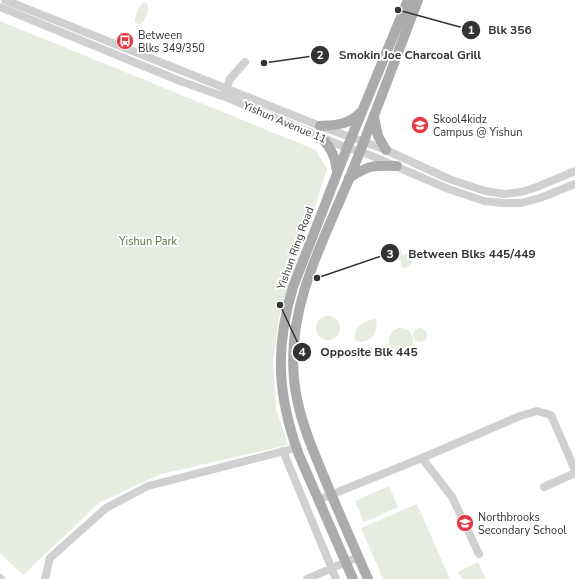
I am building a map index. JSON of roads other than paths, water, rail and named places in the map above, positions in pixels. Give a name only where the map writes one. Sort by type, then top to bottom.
[{"type":"main road","name":"Yishun Ring Road","points":[[353,579],[296,448],[286,414],[282,392],[280,364],[282,333],[293,287],[351,137],[408,0]]},
{"type":"main road","name":"Yishun Ring Road","points":[[368,579],[314,454],[299,410],[294,378],[294,338],[299,306],[314,263],[362,146],[418,0]]},
{"type":"main road","points":[[320,126],[348,123],[363,110]]},
{"type":"main road","points":[[374,115],[378,136],[386,150]]},
{"type":"main road","points":[[322,138],[330,147],[334,155],[337,172]]},
{"type":"main road","points":[[349,178],[374,165],[397,166]]},
{"type":"street","name":"Yishun Avenue 11","points":[[6,0],[320,126],[351,137],[362,146],[397,166],[446,188],[484,201],[521,203],[540,198],[575,184]]},
{"type":"street","name":"Yishun Avenue 11","points":[[0,6],[180,82],[228,98],[347,148],[362,146],[386,150],[449,178],[485,191],[504,194],[521,192],[575,171]]},
{"type":"street","points":[[228,98],[225,88],[230,79],[245,62]]},
{"type":"street","points":[[237,71],[234,84],[236,89],[242,94]]},
{"type":"street","points":[[305,119],[308,127],[307,131]]},
{"type":"street","points":[[318,500],[520,416],[537,411],[551,415],[575,470]]},
{"type":"street","points":[[45,579],[50,558],[106,508],[148,486],[296,448]]},
{"type":"street","points":[[283,451],[336,579]]},
{"type":"street","points":[[422,458],[452,497],[479,554]]},
{"type":"street","points":[[544,487],[575,473]]},
{"type":"street","points":[[307,579],[358,557]]},
{"type":"place","name":"Blk 356","points":[[398,10]]},
{"type":"place","name":"Between Blks 349/350","points":[[125,41]]},
{"type":"place","name":"Smokin Joe Charcoal Grill","points":[[264,63]]},
{"type":"place","name":"Skool4kidz Campus @ Yishun","points":[[420,125]]},
{"type":"place","name":"Between Blks 445/449","points":[[317,278]]},
{"type":"place","name":"Opposite Blk 445","points":[[280,305]]},
{"type":"place","name":"Northbrooks Secondary School","points":[[465,523]]},
{"type":"park label","name":"Yishun Park","points":[[148,241]]}]
